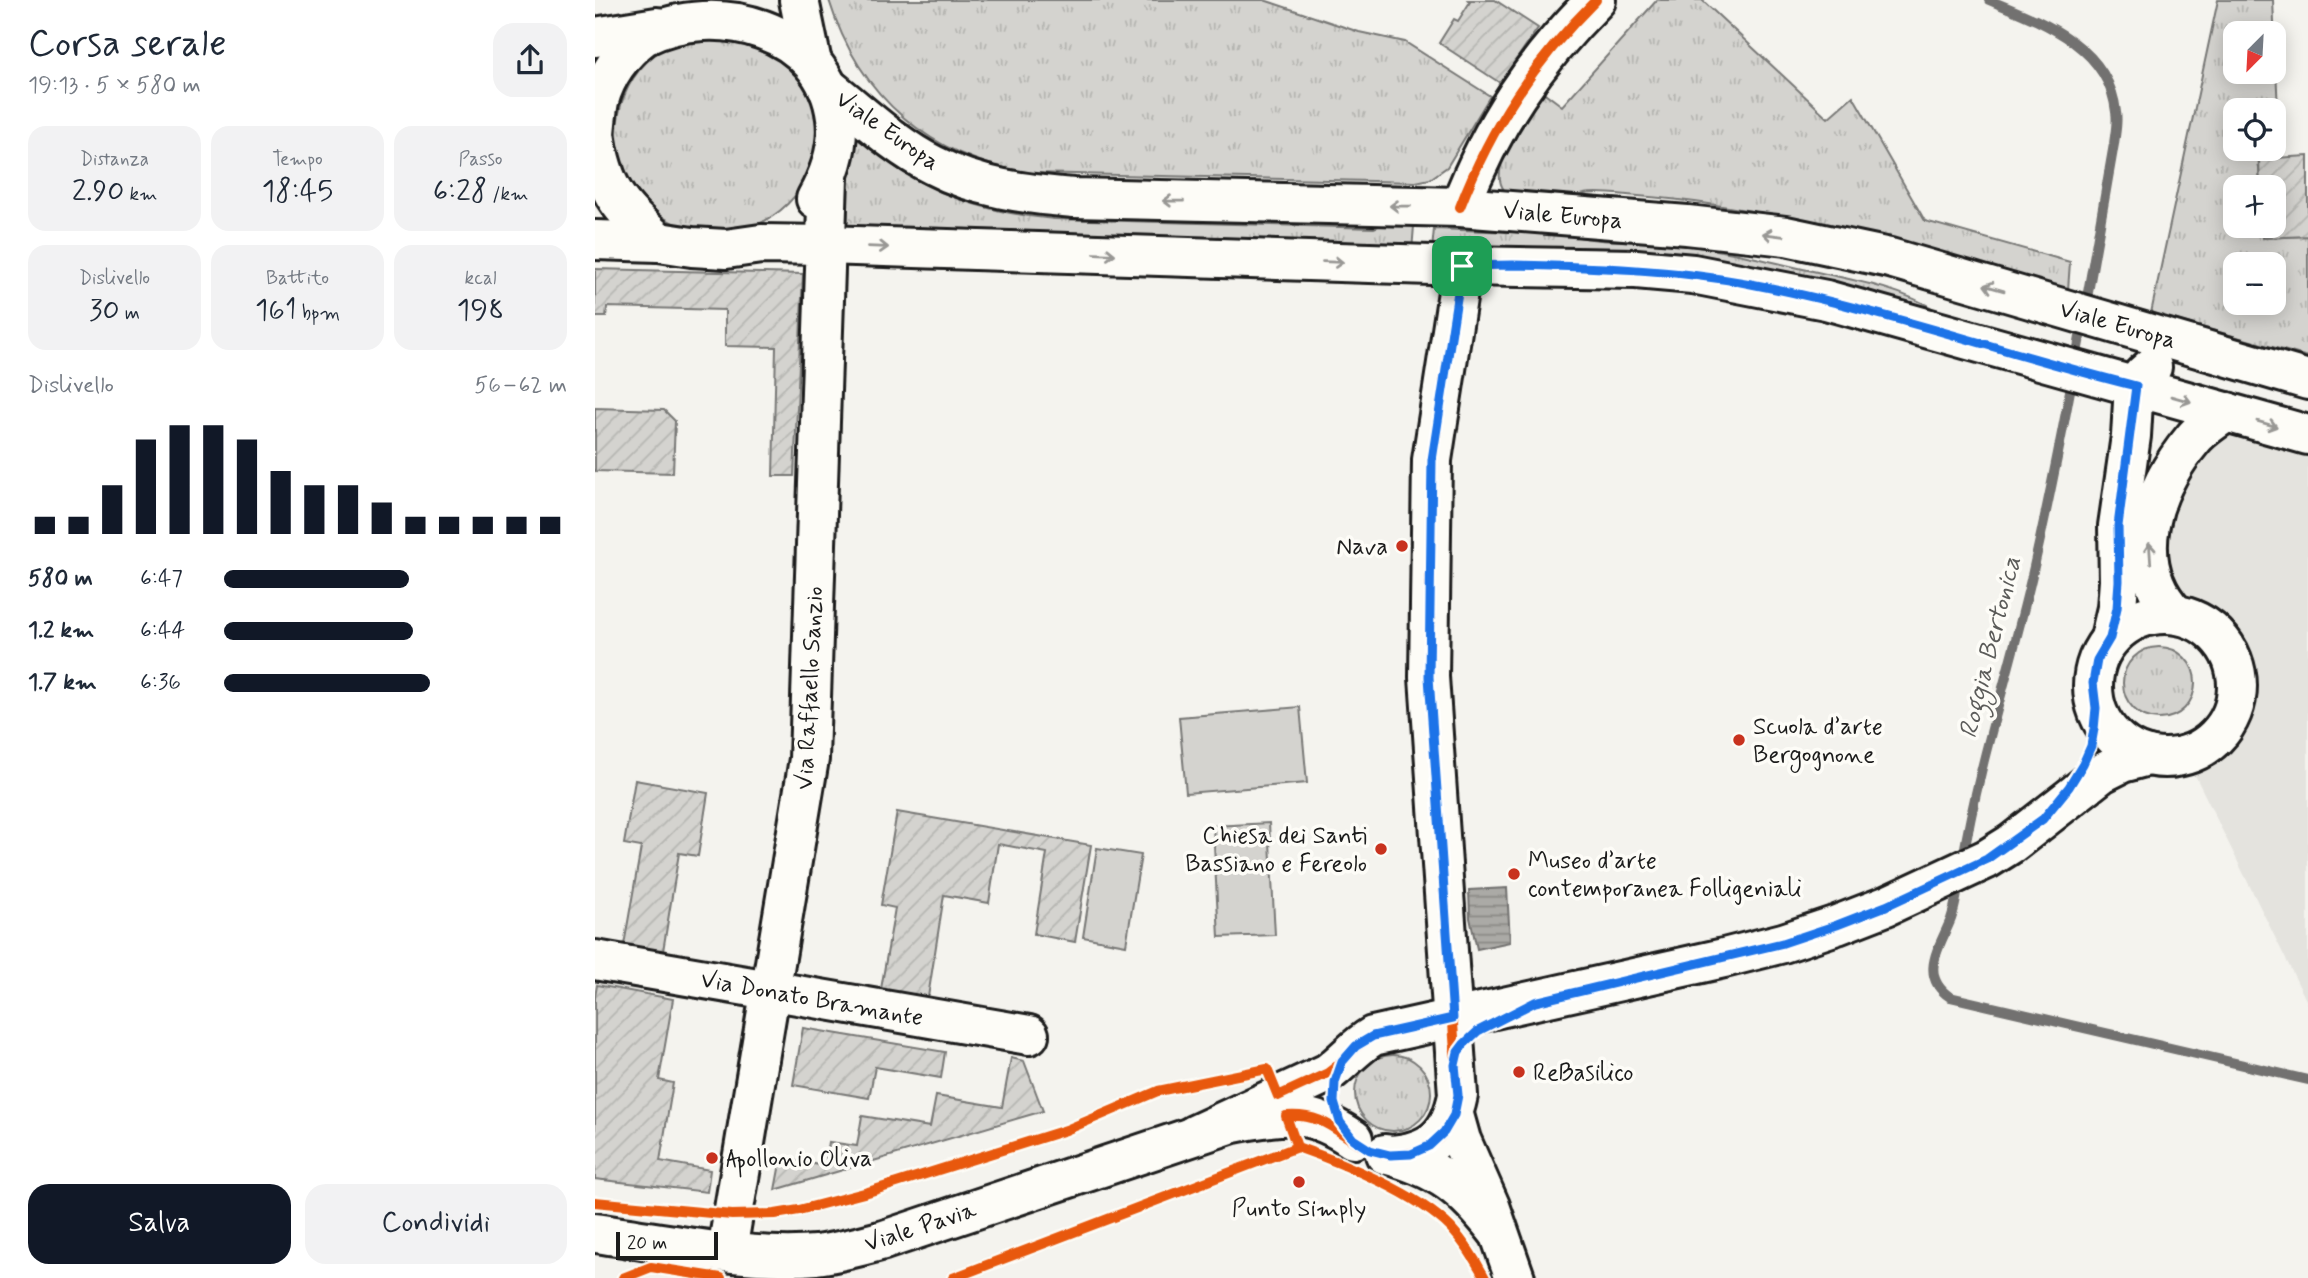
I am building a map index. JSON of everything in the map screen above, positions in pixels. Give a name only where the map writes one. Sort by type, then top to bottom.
[{"type":"street","points":[[799,0],[820,73]]},
{"type":"street","points":[[1460,207],[1490,137],[1508,107],[1572,24],[1596,0]]},
{"type":"street","name":"Viale Europa","points":[[595,37],[673,15],[703,12],[734,13],[763,22],[789,36],[820,73],[932,165],[978,183],[1014,192],[1074,198],[1460,207],[1687,225],[1786,236],[1890,258],[2308,380]]},
{"type":"street","name":"Viale Europa","points":[[659,242],[633,219],[613,194],[600,165],[595,133],[599,101],[612,72],[631,46],[673,15]]},
{"type":"street","name":"Viale Europa","points":[[761,244],[789,229],[813,206],[828,177],[836,147],[836,118],[820,73]]},
{"type":"street","name":"Via Raffaello Sanzio","points":[[727,1251],[809,759],[828,177]]},
{"type":"street","name":"Viale Europa","points":[[595,240],[726,248],[761,244],[825,245],[1462,266],[1636,269],[1727,280],[1826,300],[2308,435]]},
{"type":"street","points":[[1390,1155],[1411,1154],[1429,1146],[1444,1132],[1454,1115],[1458,1095],[1429,677],[1432,460],[1462,266]]},
{"type":"street","name":"Viale Europa","points":[[2136,386],[2152,367],[2164,364],[2308,394]]},
{"type":"street","points":[[2110,638],[2128,623],[2151,614],[2175,614],[2198,621],[2216,635],[2230,654],[2237,676],[2236,699],[2225,726],[2214,739],[2200,749],[2184,755],[2165,758],[2148,756],[2125,746],[2116,738],[2107,729],[2096,708],[2093,683],[2097,660],[2110,638],[2117,608],[2118,526],[2136,386]]},
{"type":"street","points":[[2175,614],[2165,603],[2151,569],[2151,516],[2166,479],[2194,438],[2227,412]]},
{"type":"street","name":"Viale Pavia","points":[[2043,819],[2069,787],[2083,764],[2091,746],[2096,708]]},
{"type":"street","name":"Viale Pavia","points":[[1194,1135],[1328,1073],[1356,1046],[1373,1036],[1535,1002],[1783,943],[1886,906],[1987,859],[2102,773],[2123,763],[2148,756]]},
{"type":"street","name":"Via Donato Bramante","points":[[595,960],[1029,1035]]},
{"type":"street","name":"Viale Pavia","points":[[1455,1070],[1458,1052],[1478,1031],[1535,1002]]},
{"type":"street","points":[[1394,1032],[1413,1035],[1431,1043],[1455,1070]]},
{"type":"street","points":[[1342,1062],[1335,1082],[1334,1102],[1340,1122],[1353,1139],[1370,1150],[1427,1167],[1449,1181],[1498,1232]]},
{"type":"street","name":"Viale Pavia","points":[[595,1233],[727,1251],[791,1256],[839,1265],[884,1240],[1194,1135],[1244,1121],[1298,1115],[1316,1118],[1353,1139]]},
{"type":"street","points":[[1454,1115],[1461,1140],[1479,1180],[1515,1278]]},
{"type":"shaded area","points":[[2215,424],[2308,439],[2308,1004],[2189,763],[2204,754],[2233,726],[2244,706],[2245,679],[2239,655],[2231,641],[2207,619],[2178,610],[2154,532]]},
{"type":"shaded area","points":[[1507,888],[1510,942],[1477,949],[1470,918],[1469,890]]},
{"type":"green space","points":[[829,0],[1264,0],[1359,32],[1405,42],[1490,96],[1447,167],[1430,179],[1416,182],[1032,173],[996,166],[962,154],[932,138],[904,118],[880,94],[859,66],[842,35]]},
{"type":"green space","points":[[1468,0],[1495,0],[1538,28],[1500,83],[1439,43],[1454,19],[1458,21],[1470,2]]},
{"type":"green space","points":[[1657,0],[1702,0],[1828,118],[1853,96],[1925,221],[2070,262],[2068,290],[1855,233],[1747,210],[1603,193],[1584,194],[1561,202],[1511,196],[1504,190],[1500,180],[1505,153],[1542,91],[1562,106]]},
{"type":"green space","points":[[2218,0],[2273,0],[2274,21],[2223,21],[2223,84],[2277,84],[2277,98],[2223,98],[2223,161],[2259,161],[2259,175],[2223,175],[2223,238],[2308,236],[2308,357],[2151,313]]},
{"type":"green space","points":[[717,33],[737,35],[755,41],[788,62],[809,95],[815,113],[815,153],[809,171],[788,204],[755,225],[737,231],[717,233],[697,231],[679,225],[646,204],[625,171],[619,153],[617,133],[619,113],[625,95],[646,62],[679,41],[697,35]]},
{"type":"green space","points":[[852,129],[873,150],[919,182],[944,194],[997,210],[1054,219],[1374,228],[1383,224],[1414,226],[1412,251],[846,231],[848,132]]},
{"type":"green space","points":[[2308,156],[2308,236],[2286,237],[2286,175],[2260,175],[2259,161],[2286,161],[2286,157]]},
{"type":"green space","points":[[1434,229],[1567,234],[1590,239],[1715,250],[1873,285],[1908,296],[1939,312],[1432,250]]},
{"type":"green space","points":[[595,269],[803,274],[794,476],[773,476],[776,347],[725,346],[725,310],[607,307],[606,317],[595,317]]},
{"type":"green space","points":[[595,408],[664,410],[675,421],[673,473],[595,471]]},
{"type":"green space","points":[[2152,647],[2166,647],[2185,657],[2195,676],[2195,690],[2185,709],[2166,719],[2152,719],[2133,709],[2123,690],[2123,676],[2133,657]]},
{"type":"green space","points":[[1300,707],[1307,783],[1186,793],[1179,717]]},
{"type":"green space","points":[[635,780],[708,793],[698,856],[679,853],[663,951],[624,945],[641,847],[624,844]]},
{"type":"green space","points":[[897,812],[1091,845],[1075,942],[1034,934],[1047,853],[998,844],[989,903],[944,895],[928,997],[881,989],[895,908],[881,905]]},
{"type":"green space","points":[[1269,823],[1275,935],[1219,937],[1213,826]]},
{"type":"green space","points":[[1097,848],[1141,855],[1126,945],[1083,937]]},
{"type":"green space","points":[[597,985],[673,999],[659,1080],[673,1083],[660,1161],[710,1170],[707,1192],[595,1179]]},
{"type":"green space","points":[[803,1028],[945,1052],[941,1078],[875,1067],[869,1098],[793,1085]]},
{"type":"green space","points":[[1393,1055],[1407,1058],[1420,1066],[1428,1079],[1431,1093],[1428,1107],[1420,1120],[1407,1128],[1393,1131],[1379,1128],[1366,1120],[1358,1107],[1355,1093],[1358,1079],[1366,1066],[1379,1058]]},
{"type":"green space","points":[[1011,1058],[1024,1061],[1043,1111],[775,1190],[781,1158],[825,1166],[829,1142],[857,1146],[862,1116],[930,1127],[936,1096],[1002,1107]]},
{"type":"waterway","name":"Roggia Bertonica","points":[[1963,859],[1986,751],[2045,518],[2086,305],[2117,120],[2111,89],[2101,70],[2087,53],[2051,28],[1989,0]]},
{"type":"waterway","name":"Roggia Bertonica","points":[[1959,882],[1952,915],[1937,950],[1933,970],[1940,988],[1950,997],[2308,1080]]},
{"type":"cycle path","points":[[1460,207],[1486,148],[1517,96],[1553,47],[1596,0]]},
{"type":"cycle path","points":[[1297,1147],[1286,1116],[1300,1116],[1323,1122],[1370,1150],[1380,1153],[1400,1155],[1421,1150],[1445,1131],[1452,1118],[1458,1095],[1429,677],[1432,460],[1462,266]]},
{"type":"cycle path","points":[[595,1202],[732,1215],[775,1214],[799,1210],[868,1192],[1066,1130],[1158,1091],[1267,1069],[1278,1096],[1328,1073],[1356,1047],[1373,1036],[1453,1018]]},
{"type":"cycle path","points":[[953,1278],[1297,1147],[1357,1171],[1400,1192],[1437,1215],[1470,1252],[1485,1278]]},
{"type":"cycle path","points":[[623,1278],[651,1267],[721,1278]]},
{"type":"place","name":"Nava","points":[[1402,546]]},
{"type":"place","name":"Scuola d’arte Bergognone","points":[[1739,740]]},
{"type":"place","name":"Chiesa dei Santi Bassiano e Fereolo","points":[[1381,849]]},
{"type":"place","name":"Museo d’arte contemporanea Folligeniali","points":[[1514,874]]},
{"type":"place","name":"ReBasilico","points":[[1519,1072]]},
{"type":"place","name":"Apollonio Oliva","points":[[712,1158]]},
{"type":"place","name":"Punto Simply","points":[[1299,1182]]},
{"type":"route","points":[[1462,266],[1636,269],[1750,284],[1826,300],[2136,386],[2118,526],[2117,608],[2110,638],[2097,660],[2093,683],[2096,708],[2091,746],[2069,787],[2043,819],[1987,859],[1886,906],[1837,925],[1783,943],[1535,1002],[1478,1031],[1458,1052],[1455,1075],[1458,1095],[1454,1115],[1444,1132],[1429,1146],[1411,1154],[1390,1155],[1370,1150],[1353,1139],[1340,1122],[1334,1102],[1335,1082],[1342,1062],[1356,1046],[1373,1036],[1453,1018],[1429,677],[1432,460],[1462,266]]}]
